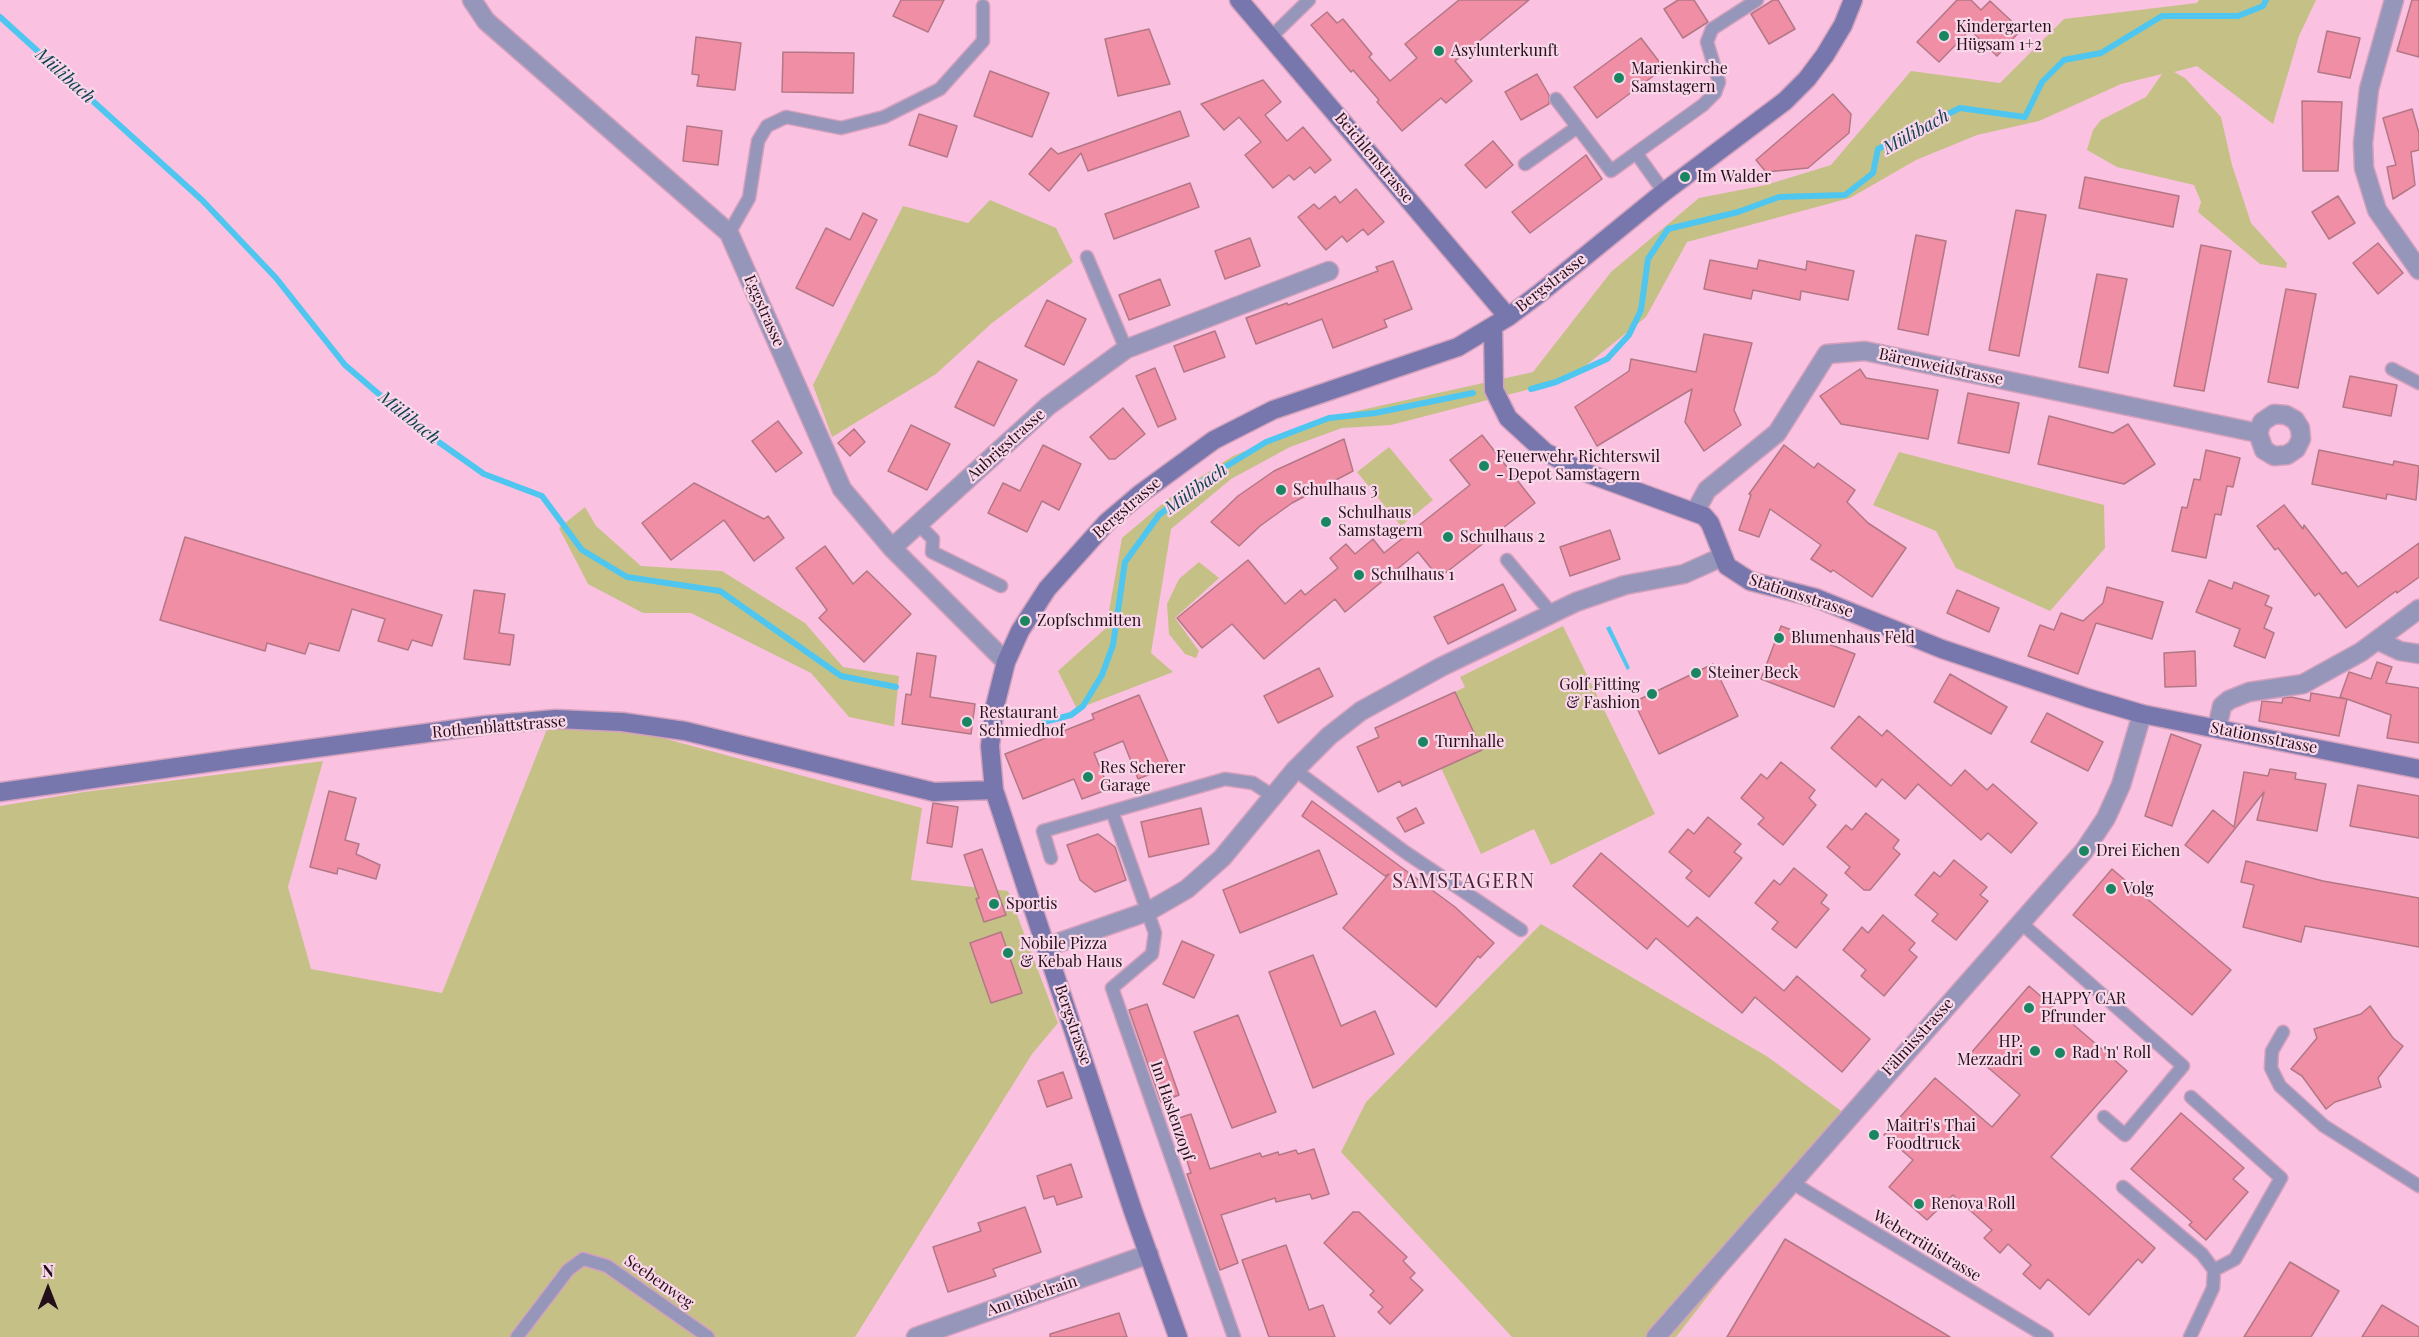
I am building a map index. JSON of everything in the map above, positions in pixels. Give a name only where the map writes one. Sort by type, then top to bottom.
[{"type":"street","name":"Eggstrasse","points":[[472,0],[486,21],[729,233],[842,489],[892,548],[1006,662]]},
{"type":"street","name":"Beichlenstrasse","points":[[1239,0],[1501,321]]},
{"type":"street","name":"Bergstrasse","points":[[1178,1337],[994,790],[991,733],[1006,662],[1025,621],[1047,589],[1107,522],[1176,466],[1214,440],[1273,410],[1458,346],[1501,321],[1664,192],[1754,126],[1807,79],[1843,25],[1853,0]]},
{"type":"street","points":[[2394,0],[2369,89],[2363,143],[2364,168],[2377,210],[2419,270]]},
{"type":"street","name":"Aubrigstrasse","points":[[892,548],[1048,406],[1126,349],[1329,271]]},
{"type":"street","points":[[1046,947],[1149,911],[1187,889],[1222,858],[1295,770],[1329,736],[1361,711],[1421,678],[1552,614],[1625,585],[1684,574],[1722,557],[1710,523],[1695,512],[1584,472],[1545,452],[1508,418],[1494,390],[1501,321]]},
{"type":"street","name":"Bärenweidstrasse","points":[[1695,512],[1707,490],[1778,433],[1827,354],[1865,351],[2258,433]]},
{"type":"street","name":"Stationsstrasse","points":[[1722,557],[1736,574],[1750,581],[1816,598],[1942,649],[2088,698],[2142,714],[2419,769]]},
{"type":"street","points":[[2217,728],[2222,706],[2229,700],[2249,692],[2303,684],[2361,652],[2419,609]]},
{"type":"street","points":[[2377,640],[2400,651],[2419,654]]},
{"type":"street","name":"Fälmisstrasse","points":[[1656,1337],[2084,851],[2106,818],[2121,785],[2142,714]]},
{"type":"street","name":"Rothenblattstrasse","points":[[0,792],[486,725],[556,719],[622,723],[685,731],[934,792],[994,790]]},
{"type":"street","name":"Am Ribelrain","points":[[916,1337],[1149,1254]]},
{"type":"lane","points":[[1271,37],[1309,0]]},
{"type":"lane","points":[[1556,99],[1611,171],[1703,105],[1715,93],[1719,82],[1707,42],[1712,29],[1757,0]]},
{"type":"lane","points":[[729,233],[750,198],[758,141],[767,126],[786,117],[841,128],[884,117],[940,89],[983,41],[983,6]]},
{"type":"lane","points":[[1525,164],[1576,128]]},
{"type":"lane","points":[[1636,153],[1664,192]]},
{"type":"lane","points":[[1088,257],[1126,349]]},
{"type":"lane","points":[[2392,369],[2419,383]]},
{"type":"lane","points":[[919,525],[933,539],[932,552],[1001,586]]},
{"type":"lane","points":[[1508,560],[1552,614]]},
{"type":"lane","points":[[1295,770],[1395,846],[1521,930]]},
{"type":"lane","points":[[1051,858],[1043,831],[1225,779],[1253,783],[1273,796]]},
{"type":"lane","points":[[1112,811],[1149,911]]},
{"type":"lane","name":"Im Haslenzopf","points":[[1149,911],[1155,933],[1152,954],[1112,988],[1234,1337]]},
{"type":"lane","points":[[2020,922],[2183,1066],[2125,1135],[2104,1117]]},
{"type":"lane","points":[[2283,1032],[2272,1051],[2271,1059],[2271,1068],[2280,1086],[2324,1126],[2419,1186]]},
{"type":"lane","points":[[2191,1097],[2281,1178],[2235,1259],[2214,1270]]},
{"type":"lane","name":"Weberrütistrasse","points":[[1791,1182],[2047,1337]]},
{"type":"lane","points":[[2123,1187],[2202,1254],[2214,1270],[2213,1288],[2190,1337]]},
{"type":"lane","name":"Seebenweg","points":[[517,1337],[568,1270],[583,1259],[607,1266],[708,1337]]},
{"type":"shaded area","points":[[2199,0],[2316,0],[2299,36],[2273,124],[2197,66],[2174,72],[2185,78],[2221,117],[2232,165],[2251,223],[2287,263],[2286,268],[2260,264],[2198,212],[2201,202],[2194,185],[2117,167],[2087,150],[2093,130],[2101,120],[2146,97],[2162,74],[2121,84],[2039,121],[1977,135],[1916,160],[1850,198],[1687,242],[1646,317],[1569,379],[1391,425],[1342,428],[1290,447],[1231,479],[1171,529],[1151,653],[1173,672],[1077,709],[1058,671],[1106,628],[1122,538],[1173,495],[1233,456],[1325,418],[1533,372],[1611,272],[1699,198],[1766,185],[1831,165],[1911,71],[2000,83],[2064,19],[2197,3]]},
{"type":"shaded area","points":[[990,200],[1056,228],[1073,262],[992,323],[936,374],[832,437],[813,385],[903,206],[968,223]]},
{"type":"shaded area","points":[[1389,447],[1433,500],[1401,526],[1357,472]]},
{"type":"shaded area","points":[[1899,452],[2104,505],[2105,548],[2050,611],[1956,568],[1936,531],[1873,505]]},
{"type":"shaded area","points":[[585,507],[596,526],[641,566],[722,571],[805,623],[843,667],[899,676],[894,726],[897,727],[849,717],[811,673],[691,613],[643,613],[588,584],[559,528]]},
{"type":"shaded area","points":[[1199,562],[1219,578],[1175,618],[1199,651],[1196,658],[1185,654],[1169,634],[1167,604],[1179,579]]},
{"type":"shaded area","points":[[1563,626],[1655,814],[1551,865],[1534,829],[1481,854],[1441,768],[1481,749],[1455,692],[1465,687],[1460,677]]},
{"type":"shaded area","points":[[555,709],[922,808],[911,880],[1008,891],[1058,1023],[1032,1054],[855,1337],[0,1337],[0,806],[84,792],[323,761],[288,887],[311,969],[442,993]]},
{"type":"shaded area","points":[[1541,924],[1768,1057],[1848,1116],[1676,1337],[1512,1337],[1341,1152],[1366,1102]]},
{"type":"water","points":[[1610,626],[1630,668],[1627,670],[1606,628]]},
{"type":"building","points":[[901,0],[944,0],[928,32],[893,16]]},
{"type":"building","points":[[1459,0],[1529,0],[1455,61],[1472,81],[1446,103],[1441,98],[1402,131],[1377,102],[1379,100],[1353,70],[1351,72],[1311,25],[1327,12],[1337,23],[1343,19],[1372,54],[1369,57],[1390,81],[1417,58],[1405,44]]},
{"type":"building","points":[[1678,0],[1694,0],[1708,22],[1683,38],[1664,9]]},
{"type":"building","points":[[1773,0],[1778,0],[1795,29],[1769,44],[1751,14]]},
{"type":"building","name":"Kindergarten Hügsam 1+2","points":[[1957,0],[1971,0],[1981,10],[1990,1],[2021,30],[1997,56],[1970,30],[1939,62],[1917,42]]},
{"type":"building","points":[[2412,0],[2419,0],[2419,57],[2397,51]]},
{"type":"building","points":[[1149,29],[1170,84],[1118,96],[1105,39]]},
{"type":"building","points":[[2327,31],[2360,38],[2350,78],[2318,72]]},
{"type":"building","points":[[696,37],[741,43],[735,90],[697,86],[699,75],[692,74]]},
{"type":"building","name":"Marienkirche Samstagern","points":[[1641,38],[1664,68],[1597,118],[1574,87]]},
{"type":"building","points":[[783,52],[854,53],[853,93],[782,92]]},
{"type":"building","points":[[990,71],[1049,93],[1032,137],[974,116]]},
{"type":"building","points":[[1537,74],[1549,95],[1549,104],[1521,120],[1505,92]]},
{"type":"building","points":[[1263,80],[1281,102],[1265,115],[1287,141],[1303,127],[1331,160],[1315,173],[1310,167],[1294,180],[1289,175],[1273,188],[1245,155],[1261,142],[1239,117],[1224,130],[1201,104]]},
{"type":"building","points":[[1833,94],[1851,114],[1849,133],[1808,168],[1766,172],[1756,160]]},
{"type":"building","points":[[2302,101],[2342,102],[2338,171],[2303,171]]},
{"type":"building","points":[[2412,109],[2419,133],[2419,150],[2411,152],[2415,185],[2393,199],[2387,167],[2396,165],[2383,118]]},
{"type":"building","points":[[1180,111],[1189,136],[1088,171],[1081,153],[1049,191],[1029,174],[1051,148],[1058,154]]},
{"type":"building","points":[[919,114],[957,126],[947,157],[909,145]]},
{"type":"building","points":[[687,126],[722,131],[718,165],[683,161]]},
{"type":"building","points":[[1493,141],[1513,165],[1486,188],[1465,165]]},
{"type":"building","points":[[1586,155],[1602,179],[1530,233],[1512,212]]},
{"type":"building","points":[[2085,177],[2179,196],[2173,227],[2079,208]]},
{"type":"building","points":[[1190,183],[1199,207],[1114,239],[1105,214]]},
{"type":"building","points":[[1356,189],[1384,222],[1368,235],[1363,229],[1347,242],[1342,236],[1326,250],[1298,217],[1314,204],[1319,209],[1335,196],[1340,203]]},
{"type":"building","points":[[2338,196],[2355,223],[2329,239],[2312,212]]},
{"type":"building","points":[[2016,210],[2046,215],[2019,356],[1989,350]]},
{"type":"building","points":[[863,213],[877,220],[833,306],[796,288],[826,228],[850,240]]},
{"type":"building","points":[[1916,235],[1946,241],[1928,335],[1898,329]]},
{"type":"building","points":[[1250,238],[1260,266],[1225,279],[1215,251]]},
{"type":"building","points":[[2378,243],[2403,273],[2378,294],[2353,263]]},
{"type":"building","points":[[2201,245],[2231,251],[2204,391],[2174,386]]},
{"type":"building","points":[[1710,260],[1757,269],[1759,260],[1806,270],[1807,261],[1854,271],[1848,300],[1801,291],[1800,300],[1753,290],[1751,299],[1704,289]]},
{"type":"building","points":[[1393,261],[1412,309],[1384,320],[1387,327],[1333,348],[1322,319],[1256,344],[1246,318],[1287,303],[1288,305],[1378,271],[1376,267]]},
{"type":"building","points":[[2097,274],[2127,279],[2108,373],[2079,367]]},
{"type":"building","points":[[1160,279],[1170,305],[1129,320],[1119,295]]},
{"type":"building","points":[[2286,289],[2316,294],[2298,388],[2268,382]]},
{"type":"building","points":[[1047,300],[1086,319],[1064,365],[1025,346]]},
{"type":"building","points":[[1215,331],[1225,357],[1184,372],[1174,346]]},
{"type":"building","points":[[1704,334],[1752,343],[1734,410],[1741,425],[1704,451],[1685,422],[1692,389],[1597,446],[1575,407],[1629,371],[1631,359],[1696,372]]},
{"type":"building","points":[[978,361],[1017,380],[994,426],[955,407]]},
{"type":"building","points":[[1155,368],[1176,419],[1158,427],[1136,376]]},
{"type":"building","points":[[1860,369],[1866,378],[1938,390],[1928,439],[1841,424],[1820,396]]},
{"type":"building","points":[[2350,376],[2397,385],[2391,416],[2343,407]]},
{"type":"building","points":[[1968,393],[2019,403],[2009,453],[1958,443]]},
{"type":"building","points":[[1123,408],[1145,434],[1115,459],[1109,459],[1090,437]]},
{"type":"building","points":[[2049,416],[2113,433],[2128,424],[2155,464],[2124,484],[2038,464]]},
{"type":"building","points":[[778,421],[802,453],[776,472],[752,441]]},
{"type":"building","points":[[911,425],[950,444],[927,490],[888,471]]},
{"type":"building","points":[[854,429],[865,442],[850,456],[838,443]]},
{"type":"building","points":[[1482,435],[1535,503],[1439,578],[1418,552],[1345,612],[1335,599],[1264,659],[1232,624],[1202,648],[1177,618],[1248,560],[1285,604],[1301,590],[1305,595],[1338,568],[1330,558],[1346,544],[1355,554],[1373,539],[1384,553],[1470,485],[1450,460]]},
{"type":"building","name":"Schulhaus 3","points":[[1344,439],[1353,471],[1292,503],[1260,526],[1239,546],[1211,522],[1238,496],[1274,471]]},
{"type":"building","points":[[1043,445],[1081,464],[1059,510],[1042,501],[1027,532],[988,513],[1003,483],[1020,491]]},
{"type":"building","points":[[1784,445],[1814,468],[1818,463],[1855,490],[1847,502],[1868,523],[1906,548],[1872,597],[1833,570],[1831,572],[1811,559],[1821,545],[1770,509],[1759,537],[1739,530],[1751,495],[1749,494]]},
{"type":"building","points":[[2206,450],[2240,458],[2233,487],[2227,486],[2221,515],[2215,514],[2206,558],[2172,551],[2182,507],[2187,508],[2194,479],[2200,480]]},
{"type":"building","points":[[2319,450],[2393,465],[2394,461],[2419,466],[2416,500],[2387,494],[2386,499],[2312,484]]},
{"type":"building","points":[[694,483],[764,519],[768,516],[784,538],[754,561],[724,520],[671,560],[642,523]]},
{"type":"building","points":[[2284,505],[2303,529],[2304,525],[2342,574],[2346,572],[2358,587],[2419,543],[2419,577],[2346,628],[2319,593],[2315,596],[2278,548],[2275,550],[2257,526]]},
{"type":"building","points":[[1610,530],[1620,559],[1570,576],[1560,547]]},
{"type":"building","points":[[185,537],[442,615],[432,646],[412,640],[408,650],[378,641],[385,619],[352,609],[339,651],[309,643],[305,654],[267,643],[265,651],[160,620]]},
{"type":"building","points":[[825,546],[853,584],[867,571],[911,614],[864,662],[819,618],[827,610],[796,568]]},
{"type":"building","points":[[2209,580],[2232,589],[2234,582],[2269,596],[2265,605],[2272,608],[2264,628],[2274,633],[2265,658],[2234,646],[2240,629],[2196,612]]},
{"type":"building","points":[[1503,584],[1516,610],[1448,644],[1434,617]]},
{"type":"building","points":[[2107,587],[2163,602],[2152,639],[2096,623],[2078,674],[2028,656],[2040,625],[2054,630],[2061,613],[2083,621],[2103,603]]},
{"type":"building","points":[[474,590],[505,594],[499,633],[514,635],[510,665],[464,659]]},
{"type":"building","points":[[1957,590],[1999,608],[1989,632],[1947,613]]},
{"type":"building","points":[[1781,626],[1855,654],[1834,707],[1761,679]]},
{"type":"building","points":[[2195,651],[2196,686],[2165,687],[2164,653]]},
{"type":"building","points":[[917,653],[936,656],[930,697],[975,704],[971,734],[902,724],[906,694],[911,695]]},
{"type":"building","points":[[2377,662],[2392,667],[2386,683],[2419,688],[2419,743],[2387,738],[2391,715],[2347,699],[2339,736],[2259,721],[2262,701],[2282,703],[2283,698],[2291,697],[2310,701],[2311,693],[2346,699],[2340,697],[2349,672],[2371,679]]},
{"type":"building","points":[[1713,664],[1738,716],[1659,754],[1634,702]]},
{"type":"building","points":[[1319,668],[1333,696],[1278,723],[1264,696]]},
{"type":"building","points":[[1950,674],[2007,707],[1991,734],[1934,702]]},
{"type":"building","name":"Turnhalle","points":[[1455,692],[1482,750],[1402,786],[1400,781],[1378,792],[1357,747],[1379,737],[1375,728]]},
{"type":"building","points":[[1139,695],[1170,766],[1138,779],[1123,741],[1094,753],[1109,789],[1082,799],[1074,779],[1023,799],[1005,754],[1094,719],[1092,714]]},
{"type":"building","points":[[2047,713],[2103,742],[2088,771],[2031,742]]},
{"type":"building","points":[[1859,716],[1882,736],[1887,730],[1951,786],[1965,770],[1987,790],[1993,784],[2037,823],[2011,853],[1988,833],[1981,840],[1918,784],[1905,799],[1882,779],[1876,787],[1831,748]]},
{"type":"building","points":[[2171,734],[2201,745],[2172,826],[2145,816]]},
{"type":"building","points":[[1781,762],[1815,790],[1809,798],[1816,805],[1783,845],[1758,824],[1764,818],[1741,798],[1761,774],[1767,779]]},
{"type":"building","points":[[2270,769],[2296,773],[2295,779],[2326,784],[2317,831],[2257,820],[2264,792],[2208,863],[2185,845],[2213,810],[2234,827],[2244,772],[2268,776]]},
{"type":"building","points":[[2358,785],[2419,796],[2419,838],[2350,826]]},
{"type":"building","points":[[329,791],[356,798],[345,840],[359,844],[356,854],[380,865],[376,879],[338,868],[337,874],[310,867]]},
{"type":"building","points":[[1312,801],[1455,907],[1494,943],[1480,958],[1478,956],[1436,1007],[1343,928],[1389,874],[1385,876],[1302,816]]},
{"type":"building","points":[[933,803],[958,807],[952,847],[927,843]]},
{"type":"building","points":[[1201,808],[1209,844],[1149,857],[1141,822]]},
{"type":"building","points":[[1416,808],[1424,823],[1405,832],[1397,818]]},
{"type":"building","points":[[1866,813],[1899,840],[1893,848],[1900,854],[1870,890],[1864,890],[1845,873],[1850,867],[1827,847],[1846,825],[1852,830]]},
{"type":"building","points":[[1708,817],[1741,844],[1734,852],[1742,858],[1709,897],[1686,878],[1692,871],[1669,852],[1688,829],[1694,834]]},
{"type":"building","points":[[1098,834],[1115,847],[1126,880],[1095,892],[1080,880],[1067,845]]},
{"type":"building","points":[[982,849],[1006,915],[984,922],[976,899],[979,898],[964,855]]},
{"type":"building","points":[[1319,850],[1337,894],[1240,933],[1223,890]]},
{"type":"building","points":[[1601,853],[1688,927],[1697,917],[1784,991],[1797,976],[1870,1039],[1842,1072],[1755,997],[1742,1013],[1656,938],[1647,949],[1573,886]]},
{"type":"building","points":[[1954,860],[1987,887],[1980,895],[1988,901],[1956,940],[1932,921],[1938,914],[1915,895],[1934,872],[1940,877]]},
{"type":"building","points":[[2246,861],[2323,881],[2419,898],[2419,947],[2305,926],[2301,942],[2243,927],[2254,885],[2241,882]]},
{"type":"building","points":[[1794,868],[1827,895],[1821,903],[1829,909],[1796,948],[1772,929],[1778,922],[1755,903],[1774,880],[1780,885]]},
{"type":"building","points":[[2112,869],[2231,970],[2192,1015],[2073,915]]},
{"type":"building","points":[[1883,915],[1915,943],[1909,950],[1917,957],[1884,996],[1861,976],[1866,970],[1843,950],[1862,927],[1868,933]]},
{"type":"building","points":[[1001,932],[1022,993],[991,1003],[970,943]]},
{"type":"building","points":[[1182,941],[1214,955],[1194,998],[1163,984]]},
{"type":"building","points":[[1313,955],[1341,1026],[1375,1011],[1394,1054],[1313,1088],[1269,972]]},
{"type":"building","points":[[2029,986],[2127,1071],[2051,1157],[2155,1248],[2142,1263],[2138,1259],[2089,1315],[2048,1279],[2040,1289],[2023,1274],[2031,1265],[2008,1244],[2000,1253],[1984,1238],[1992,1230],[1953,1195],[1927,1220],[1889,1187],[1913,1160],[1884,1135],[1935,1078],[1992,1127],[2020,1095],[1971,1053]]},
{"type":"building","points":[[1147,1004],[1179,1095],[1161,1102],[1129,1010]]},
{"type":"building","points":[[2370,1006],[2393,1038],[2403,1046],[2378,1078],[2381,1087],[2335,1102],[2326,1109],[2302,1076],[2291,1069],[2317,1038],[2314,1029],[2361,1014]]},
{"type":"building","points":[[1238,1015],[1276,1112],[1232,1128],[1194,1032]]},
{"type":"building","points":[[1063,1072],[1072,1098],[1047,1107],[1038,1081]]},
{"type":"building","points":[[2181,1113],[2244,1168],[2233,1179],[2248,1192],[2206,1240],[2189,1225],[2192,1222],[2131,1169]]},
{"type":"building","points":[[1191,1114],[1210,1169],[1260,1153],[1262,1157],[1296,1150],[1298,1154],[1314,1149],[1329,1194],[1312,1199],[1310,1194],[1276,1202],[1275,1198],[1221,1215],[1238,1263],[1220,1270],[1187,1174],[1191,1173],[1173,1120]]},
{"type":"building","points":[[1071,1164],[1082,1197],[1057,1205],[1054,1196],[1044,1199],[1037,1176]]},
{"type":"building","points":[[1025,1207],[1041,1252],[993,1269],[996,1276],[948,1292],[933,1247],[981,1231],[978,1223]]},
{"type":"building","points":[[1353,1212],[1359,1212],[1407,1257],[1403,1261],[1415,1273],[1410,1278],[1423,1290],[1390,1324],[1378,1312],[1383,1307],[1370,1295],[1374,1291],[1324,1243]]},
{"type":"building","points":[[1785,1239],[1950,1337],[1727,1337]]},
{"type":"building","points":[[1286,1245],[1309,1310],[1323,1305],[1335,1337],[1269,1337],[1242,1260]]},
{"type":"building","points":[[2290,1262],[2339,1291],[2311,1337],[2244,1337]]},
{"type":"building","points":[[2382,1305],[2419,1327],[2419,1337],[2362,1337]]},
{"type":"building","points":[[1119,1313],[1127,1337],[1050,1337],[1050,1334]]},
{"type":"waterway","name":"Mülibach","points":[[1531,389],[1556,382],[1607,359],[1629,335],[1641,310],[1648,259],[1668,229],[1738,212],[1779,197],[1845,195],[1873,173],[1878,149],[1960,108],[2025,117],[2042,82],[2064,60],[2101,53],[2162,16],[2238,16],[2263,6],[2266,0]]},
{"type":"waterway","name":"Mülibach","points":[[0,17],[202,200],[276,278],[345,365],[416,426],[484,474],[542,496],[582,550],[627,577],[720,591],[841,676],[896,687]]},
{"type":"waterway","name":"Mülibach","points":[[1044,722],[1071,715],[1083,706],[1102,675],[1113,645],[1125,562],[1159,515],[1207,478],[1266,442],[1329,418],[1375,413],[1473,393]]},
{"type":"place","name":"Kindergarten Hügsam 1+2","points":[[1944,36]]},
{"type":"place","name":"Asylunterkunft","points":[[1439,51]]},
{"type":"place","name":"Marienkirche Samstagern","points":[[1619,78]]},
{"type":"place","name":"Im Walder","points":[[1685,177]]},
{"type":"place","name":"Feuerwehr Richterswil - Depot Samstagern","points":[[1484,466]]},
{"type":"place","name":"Schulhaus 3","points":[[1281,490]]},
{"type":"place","name":"Schulhaus Samstagern","points":[[1326,522]]},
{"type":"place","name":"Schulhaus 2","points":[[1448,537]]},
{"type":"place","name":"Schulhaus 1","points":[[1359,575]]},
{"type":"place","name":"Zopfschmitten","points":[[1025,621]]},
{"type":"place","name":"Blumenhaus Feld","points":[[1779,638]]},
{"type":"place","name":"Steiner Beck","points":[[1696,673]]},
{"type":"place","name":"Golf Fitting & Fashion","points":[[1652,694]]},
{"type":"place","name":"Restaurant Schmiedhof","points":[[967,722]]},
{"type":"place","name":"Turnhalle","points":[[1423,742]]},
{"type":"place","name":"Res Scherer Garage","points":[[1088,777]]},
{"type":"place","name":"Drei Eichen","points":[[2084,851]]},
{"type":"place","name":"Volg","points":[[2111,889]]},
{"type":"place","name":"Sportis","points":[[994,904]]},
{"type":"place","name":"Nobile Pizza & Kebab Haus","points":[[1008,953]]},
{"type":"place","name":"HAPPY CAR Pfrunder","points":[[2029,1008]]},
{"type":"place","name":"HP. Mezzadri","points":[[2035,1051]]},
{"type":"place","name":"Rad 'n' Roll","points":[[2060,1053]]},
{"type":"place","name":"Maitri's Thai Foodtruck","points":[[1874,1135]]},
{"type":"place","name":"Renova Roll","points":[[1919,1204]]},
{"type":"district","name":"SAMSTAGERN","points":[[1464,882]]}]
